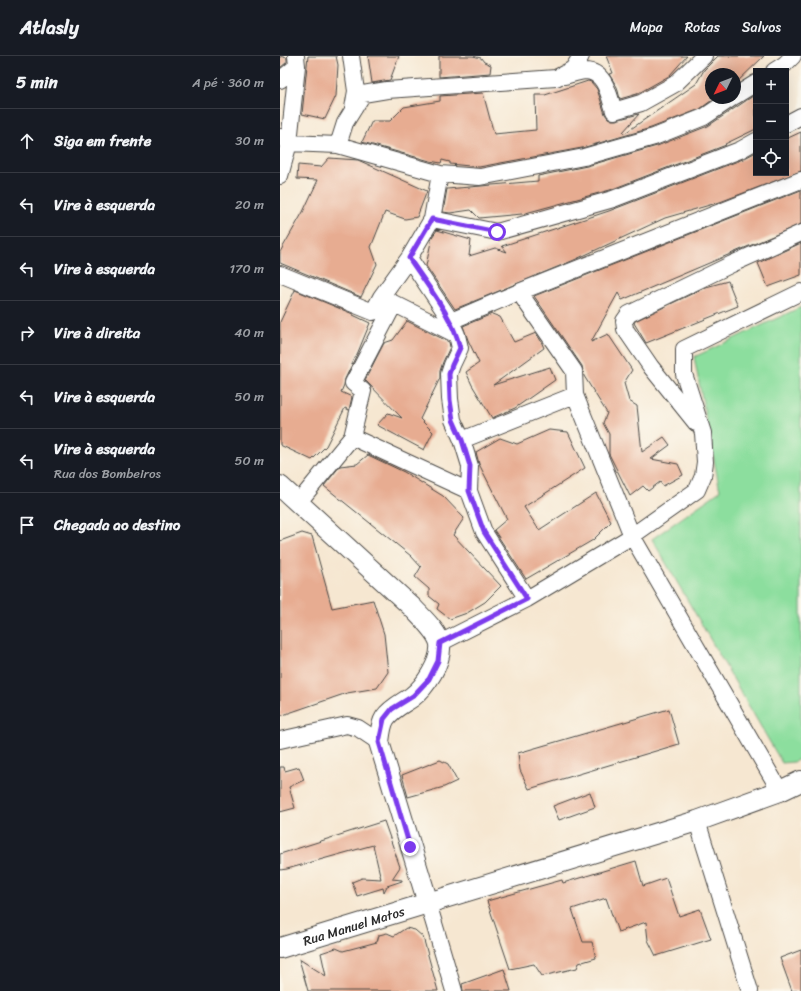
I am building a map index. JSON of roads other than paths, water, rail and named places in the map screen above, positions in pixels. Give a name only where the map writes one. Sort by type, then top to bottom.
[{"type":"main road","points":[[280,486],[412,607],[430,626],[440,643],[438,661],[429,679],[413,696],[392,709],[384,719],[379,742],[428,903]]},
{"type":"main road","name":"Rua Manuel Matos","points":[[280,948],[697,821],[780,791],[801,781]]},
{"type":"street","points":[[351,56],[356,91],[353,112]]},
{"type":"street","points":[[556,78],[573,69],[581,56]]},
{"type":"street","points":[[338,145],[346,123],[363,94],[387,90],[556,78],[584,71],[596,73],[604,81],[614,111],[641,104],[675,84],[704,56]]},
{"type":"street","points":[[779,68],[793,56]]},
{"type":"street","points":[[280,80],[296,61]]},
{"type":"street","points":[[280,176],[296,61]]},
{"type":"street","points":[[741,92],[753,84]]},
{"type":"street","points":[[284,140],[338,145],[440,174],[480,177],[584,156],[654,137],[704,117],[723,104]]},
{"type":"street","points":[[789,122],[801,116]]},
{"type":"street","points":[[432,219],[497,232],[613,199],[740,150],[753,143]]},
{"type":"street","points":[[298,503],[352,437],[363,391],[353,383],[388,301],[409,258],[432,219],[440,174]]},
{"type":"street","points":[[454,328],[519,292],[801,180]]},
{"type":"street","points":[[703,432],[651,367],[625,329],[624,321],[629,314],[643,307],[801,233]]},
{"type":"street","points":[[409,258],[454,328],[460,348],[449,374],[453,420],[462,440],[470,466],[469,491],[484,532],[527,599]]},
{"type":"street","points":[[280,274],[373,312],[388,301]]},
{"type":"street","points":[[519,292],[574,371],[575,395],[632,536],[780,791]]},
{"type":"street","points":[[440,643],[527,599],[632,536],[697,490],[704,476],[705,462],[703,432],[684,374],[684,349],[801,292]]},
{"type":"street","points":[[388,301],[454,328]]},
{"type":"street","points":[[462,440],[575,395]]},
{"type":"street","points":[[352,437],[469,491]]},
{"type":"street","points":[[280,740],[347,725],[358,728],[379,742]]},
{"type":"street","points":[[697,821],[750,991]]},
{"type":"street","points":[[428,903],[454,991]]}]
